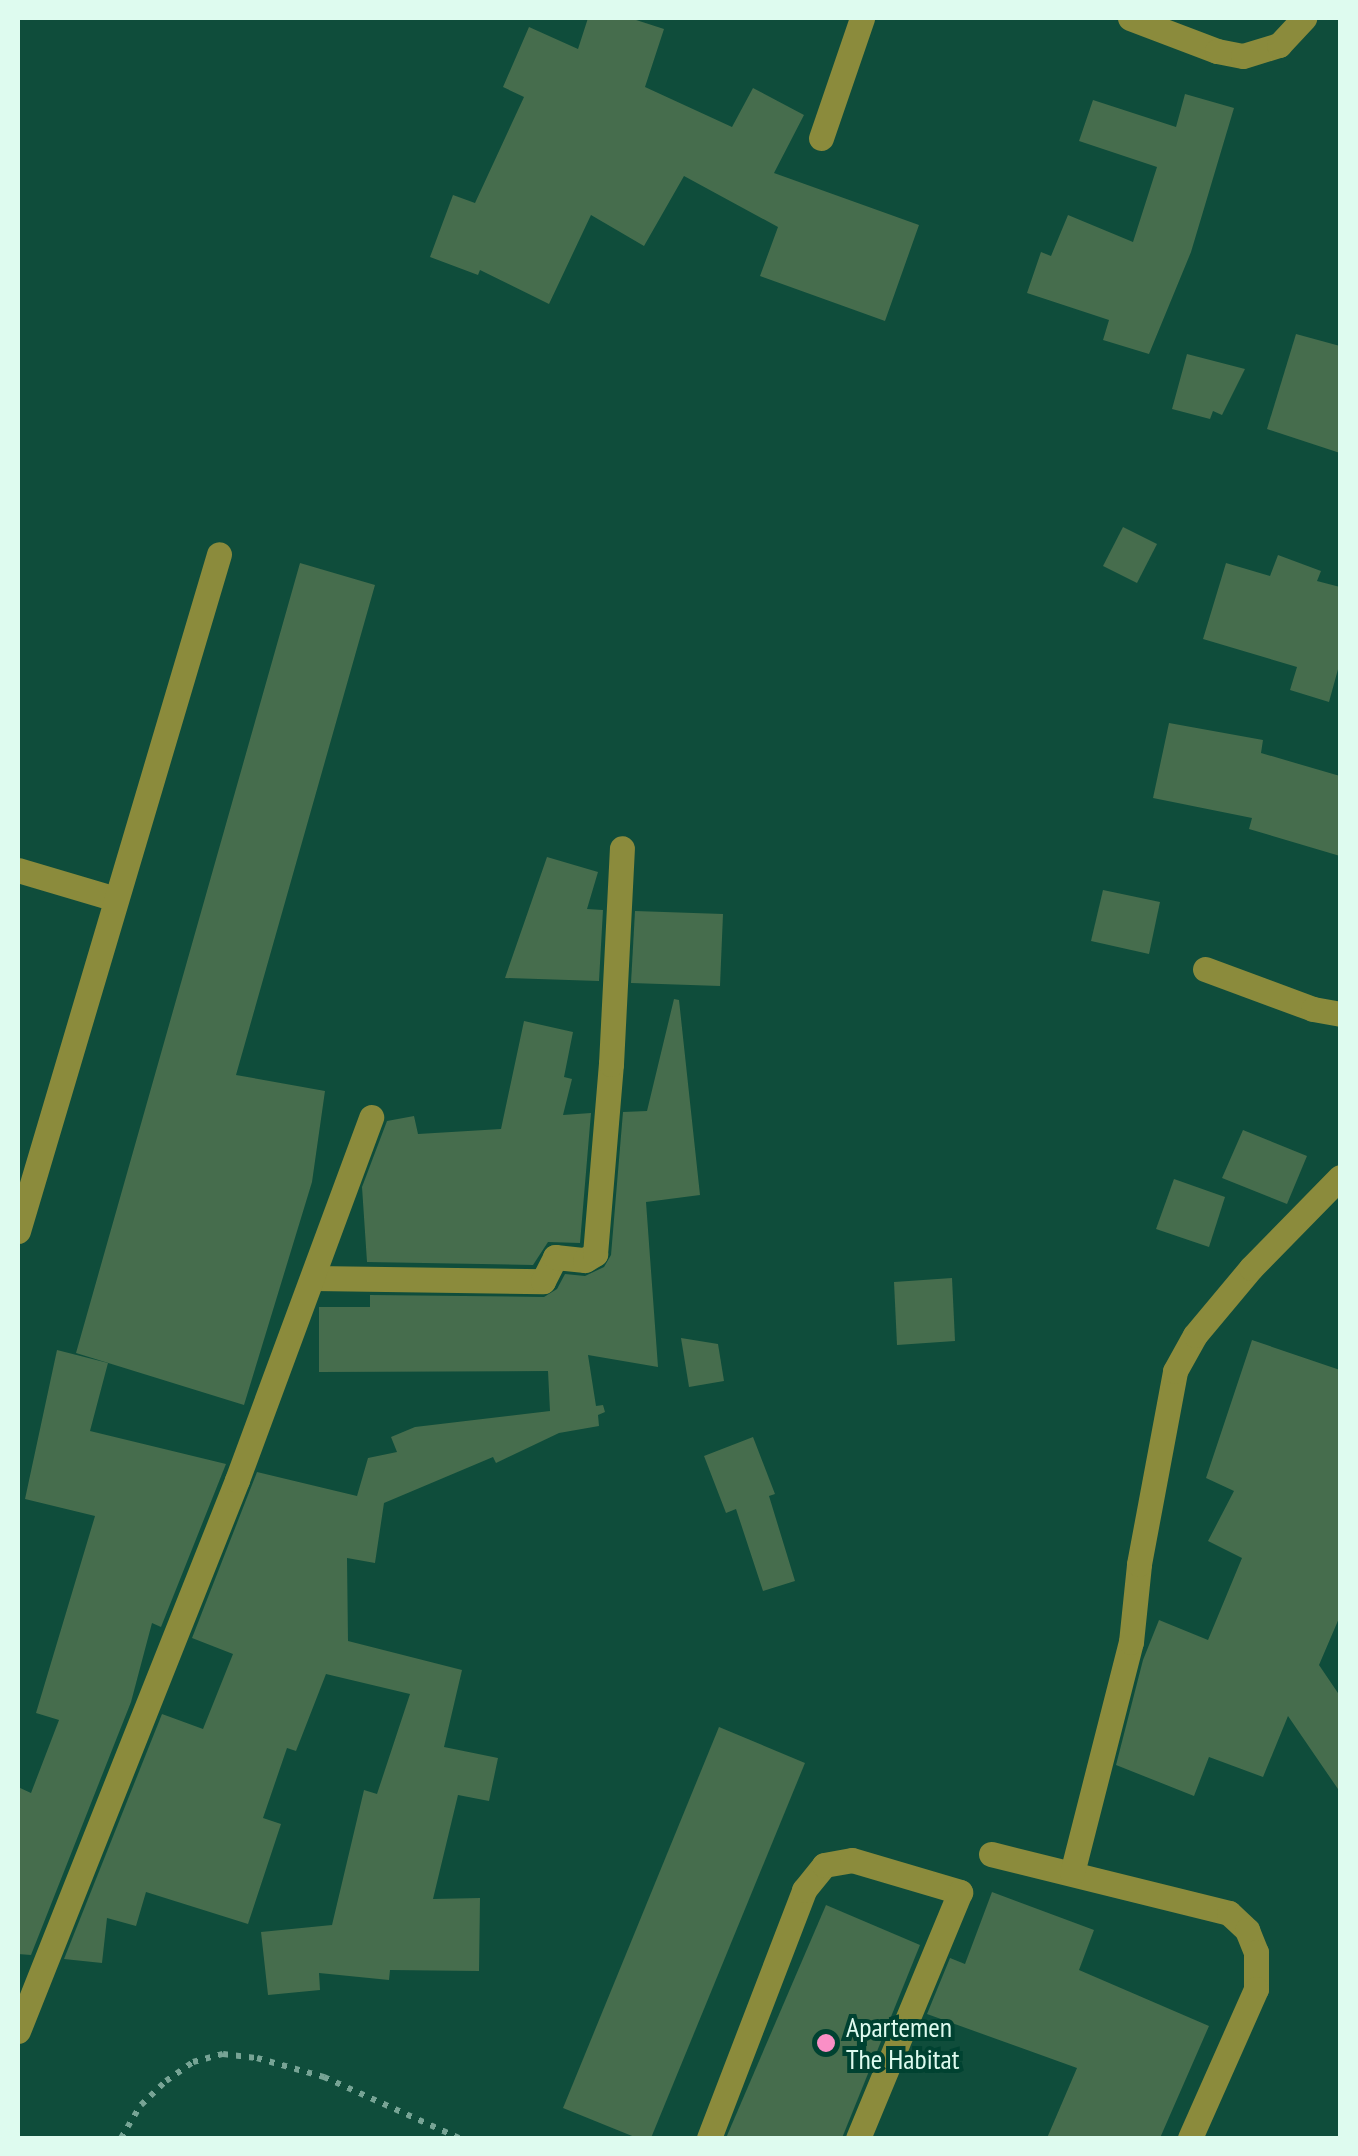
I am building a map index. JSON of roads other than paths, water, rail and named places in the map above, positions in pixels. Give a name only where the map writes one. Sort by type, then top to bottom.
[{"type":"street","points":[[821,138],[862,18]]},
{"type":"street","points":[[1130,18],[1216,51],[1243,56],[1280,44],[1304,18]]},
{"type":"street","points":[[18,1231],[219,554]]},
{"type":"street","points":[[314,1278],[543,1281],[555,1257],[585,1260],[595,1254],[622,848]]},
{"type":"street","points":[[18,870],[116,900]]},
{"type":"street","points":[[1205,969],[1313,1009],[1340,1014]]},
{"type":"street","points":[[18,2031],[314,1278],[371,1118]]},
{"type":"street","points":[[1072,1873],[1132,1642],[1145,1531],[1175,1372],[1195,1334],[1340,1177]]},
{"type":"street","points":[[991,1854],[1229,1913],[1247,1930],[1256,1952],[1256,1989],[1190,2138]]},
{"type":"street","points":[[709,2138],[804,1890],[824,1866],[852,1860],[960,1892],[858,2138]]},
{"type":"place","name":"Apartemen The Habitat","points":[[826,2043]]}]
